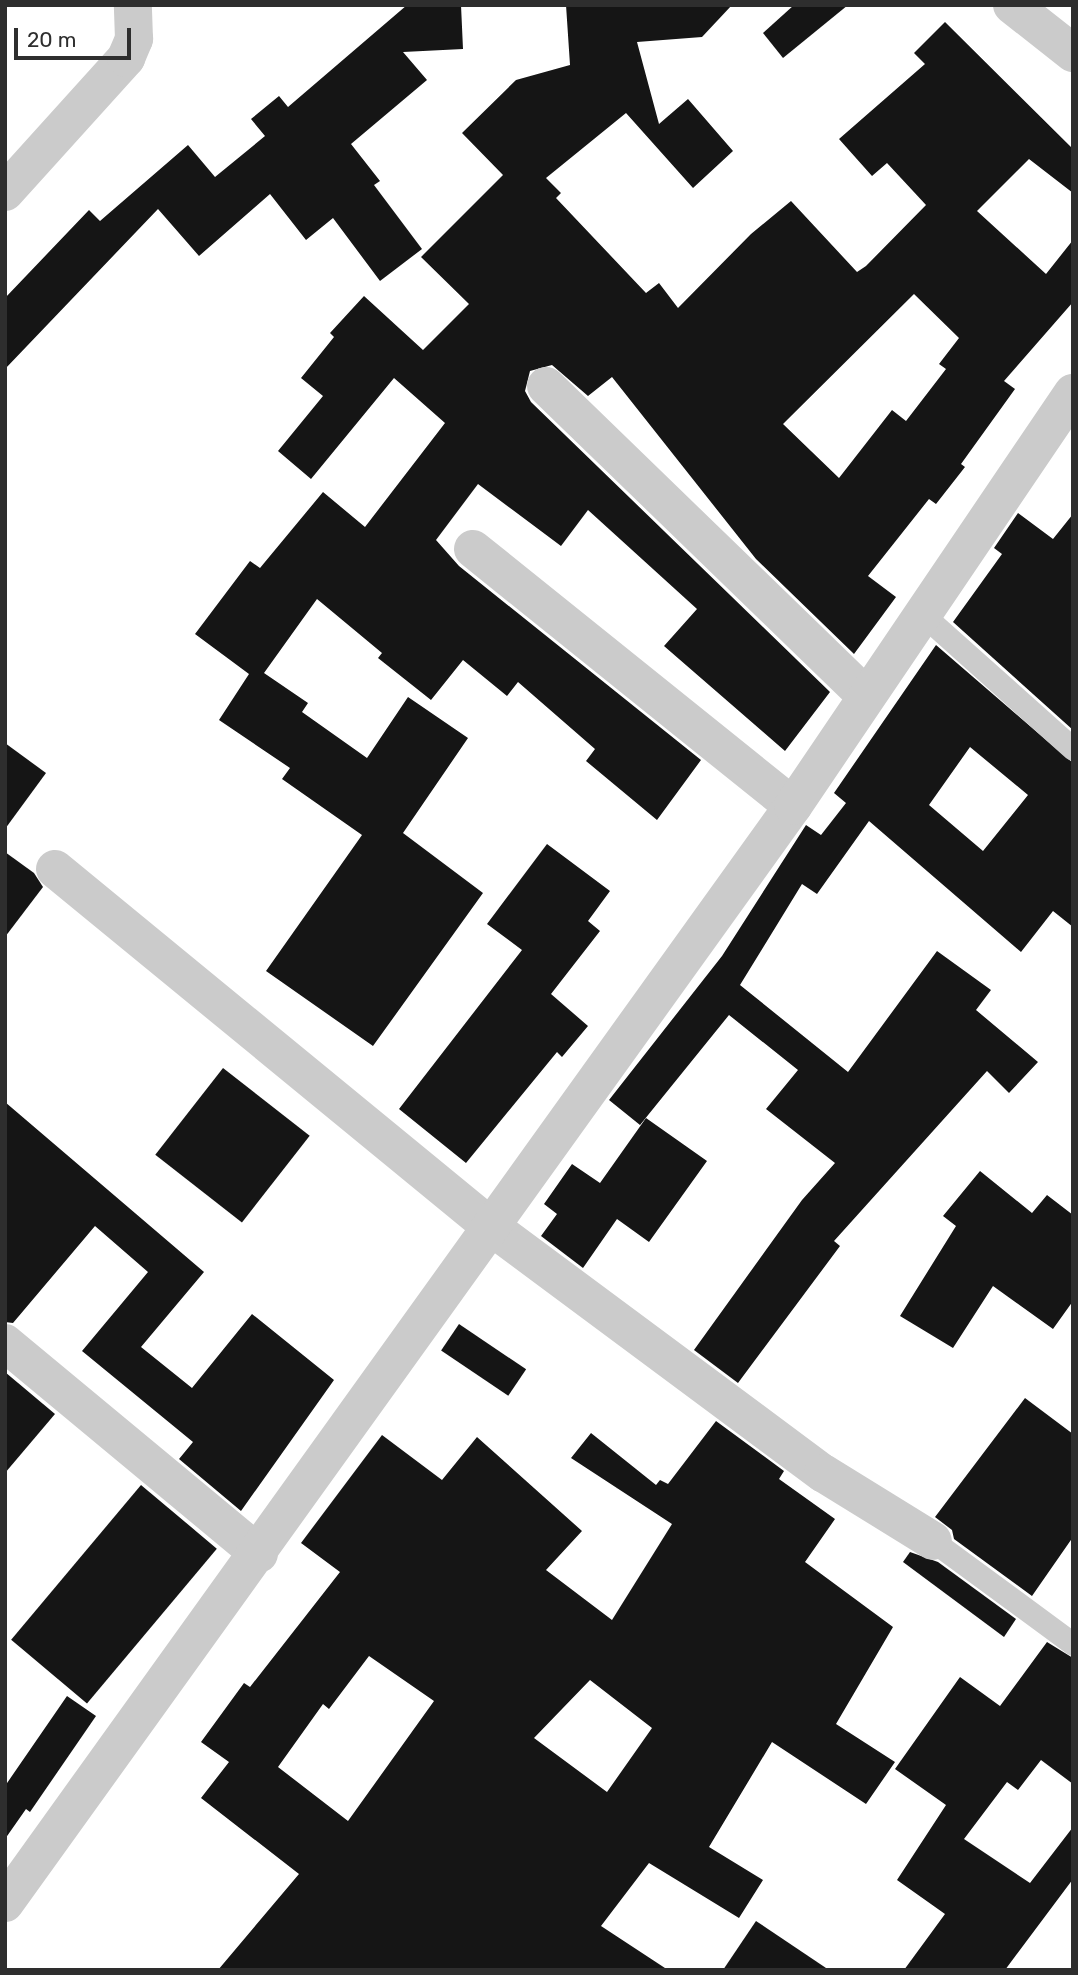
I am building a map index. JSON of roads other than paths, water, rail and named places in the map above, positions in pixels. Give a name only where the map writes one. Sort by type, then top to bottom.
[{"type":"street","points":[[5,192],[126,58],[134,39],[133,5]]},
{"type":"street","points":[[1012,5],[1073,53]]},
{"type":"street","points":[[546,386],[866,696]]},
{"type":"street","points":[[5,1903],[259,1553],[490,1226],[793,806],[921,613],[1073,393]]},
{"type":"street","points":[[473,549],[793,806]]},
{"type":"street","points":[[55,869],[490,1226],[823,1472],[933,1541]]},
{"type":"street","points":[[5,1343],[259,1553]]},
{"type":"lane","points":[[921,613],[1073,749]]},
{"type":"lane","points":[[933,1541],[1073,1644]]}]
